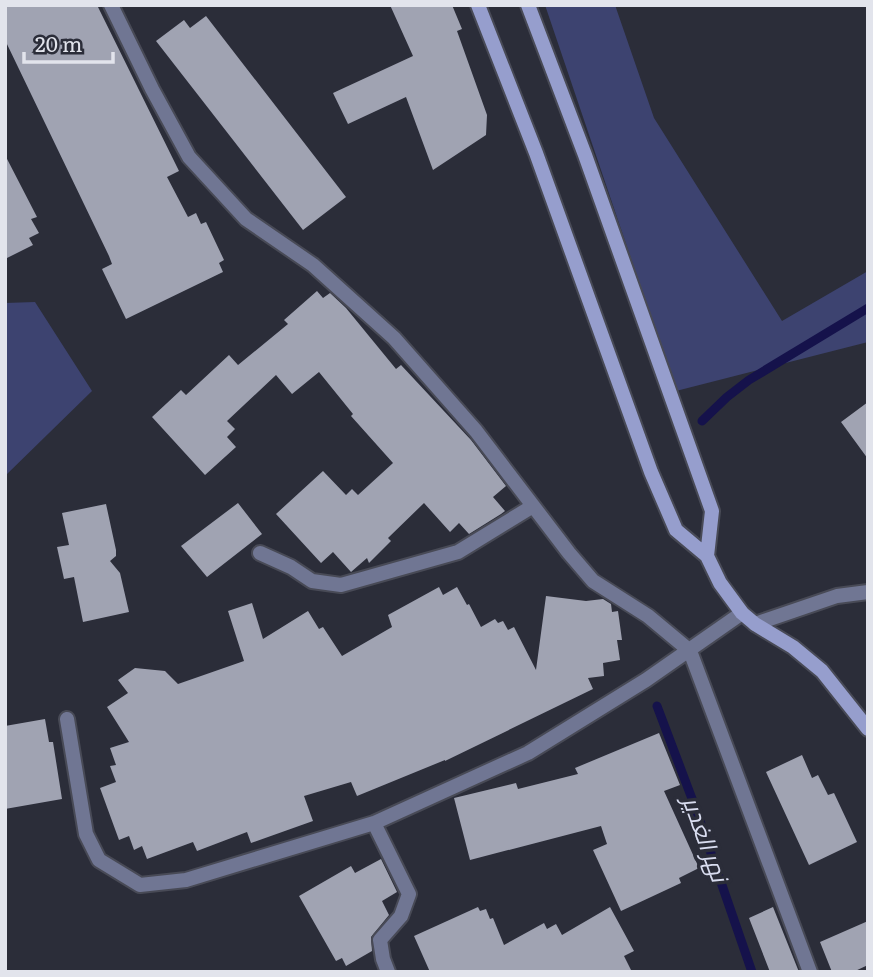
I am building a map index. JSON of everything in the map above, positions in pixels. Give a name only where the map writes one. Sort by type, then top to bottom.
[{"type":"street","points":[[111,5],[189,157],[246,219],[313,265],[394,338],[476,431],[593,581],[648,616],[690,650],[810,972]]},
{"type":"street","points":[[478,5],[536,153],[663,502],[676,530],[707,556],[720,583],[741,613],[793,647],[822,671],[868,729]]},
{"type":"street","points":[[528,5],[585,155],[712,510],[707,556]]},
{"type":"street","points":[[260,553],[291,567],[312,581],[341,585],[458,552],[533,506]]},
{"type":"street","points":[[755,624],[837,596],[868,592]]},
{"type":"street","points":[[67,719],[86,834],[99,860],[140,885],[186,880],[374,823],[528,753],[646,680],[741,613]]},
{"type":"street","points":[[374,823],[409,894],[401,916],[380,940],[388,972]]},
{"type":"shaded area","points":[[545,5],[615,5],[654,118],[782,321],[868,271],[868,342],[676,391]]},
{"type":"shaded area","points":[[35,302],[92,391],[5,476],[5,303]]},
{"type":"building","points":[[5,5],[97,5],[179,171],[167,177],[188,217],[196,213],[201,224],[206,222],[224,260],[219,263],[223,272],[126,319],[102,269],[112,264],[109,256],[5,40]]},
{"type":"building","points":[[390,5],[452,5],[462,29],[457,31],[487,115],[486,135],[433,170],[406,97],[348,124],[333,93],[413,56]]},
{"type":"building","points":[[206,16],[346,197],[303,230],[156,41],[184,20],[190,28]]},
{"type":"building","points":[[5,155],[37,217],[31,219],[39,233],[29,238],[33,245],[5,259]]},
{"type":"building","points":[[317,291],[323,298],[330,293],[346,308],[396,369],[401,365],[471,440],[506,486],[493,497],[505,511],[469,534],[459,523],[450,532],[424,503],[388,538],[391,541],[369,563],[367,558],[351,572],[333,552],[321,563],[276,514],[323,471],[346,495],[352,489],[358,495],[393,463],[351,416],[353,414],[319,372],[292,394],[276,375],[227,421],[235,429],[227,437],[236,447],[205,475],[152,417],[181,390],[186,395],[229,355],[238,365],[288,324],[284,320]]},
{"type":"building","points":[[868,402],[868,459],[841,422]]},
{"type":"building","points":[[238,503],[262,534],[207,577],[181,546]]},
{"type":"building","points":[[106,504],[116,550],[116,556],[110,561],[120,573],[129,612],[83,622],[74,577],[64,579],[57,547],[69,545],[62,513]]},
{"type":"building","points":[[439,587],[443,595],[457,587],[481,627],[495,619],[498,623],[503,621],[508,630],[514,627],[536,670],[546,596],[586,601],[603,599],[611,604],[612,612],[618,611],[622,640],[617,640],[620,660],[603,663],[604,676],[588,678],[593,689],[445,761],[357,796],[351,782],[304,796],[313,821],[251,843],[247,832],[197,851],[193,842],[147,859],[142,846],[134,850],[129,836],[119,840],[100,788],[116,782],[110,766],[116,765],[110,748],[129,742],[107,707],[128,693],[118,680],[135,668],[165,671],[178,684],[244,661],[228,611],[252,603],[263,639],[308,611],[319,629],[323,627],[342,656],[392,627],[388,615]]},
{"type":"building","points":[[45,719],[49,742],[53,742],[62,799],[5,809],[5,726]]},
{"type":"building","points":[[659,733],[680,785],[664,791],[699,868],[679,878],[681,883],[621,911],[593,850],[607,844],[601,826],[470,860],[454,798],[516,783],[518,789],[578,774],[575,768]]},
{"type":"building","points":[[802,755],[812,778],[818,775],[828,795],[834,793],[857,842],[809,865],[766,772]]},
{"type":"building","points":[[381,859],[397,892],[382,901],[389,915],[371,937],[372,951],[346,966],[342,958],[336,961],[299,896],[351,866],[355,873]]},
{"type":"building","points":[[478,907],[480,911],[486,909],[490,919],[493,918],[504,945],[544,923],[547,929],[556,924],[562,935],[610,907],[634,951],[624,956],[632,972],[430,972],[414,936]]},
{"type":"building","points":[[773,907],[799,972],[770,972],[749,918]]},
{"type":"building","points":[[868,921],[868,965],[853,972],[832,972],[820,942]]},
{"type":"waterway","name":"نهر الغدير","points":[[702,421],[749,380],[868,308]]},
{"type":"waterway","name":"نهر الغدير","points":[[657,706],[752,972]]}]
